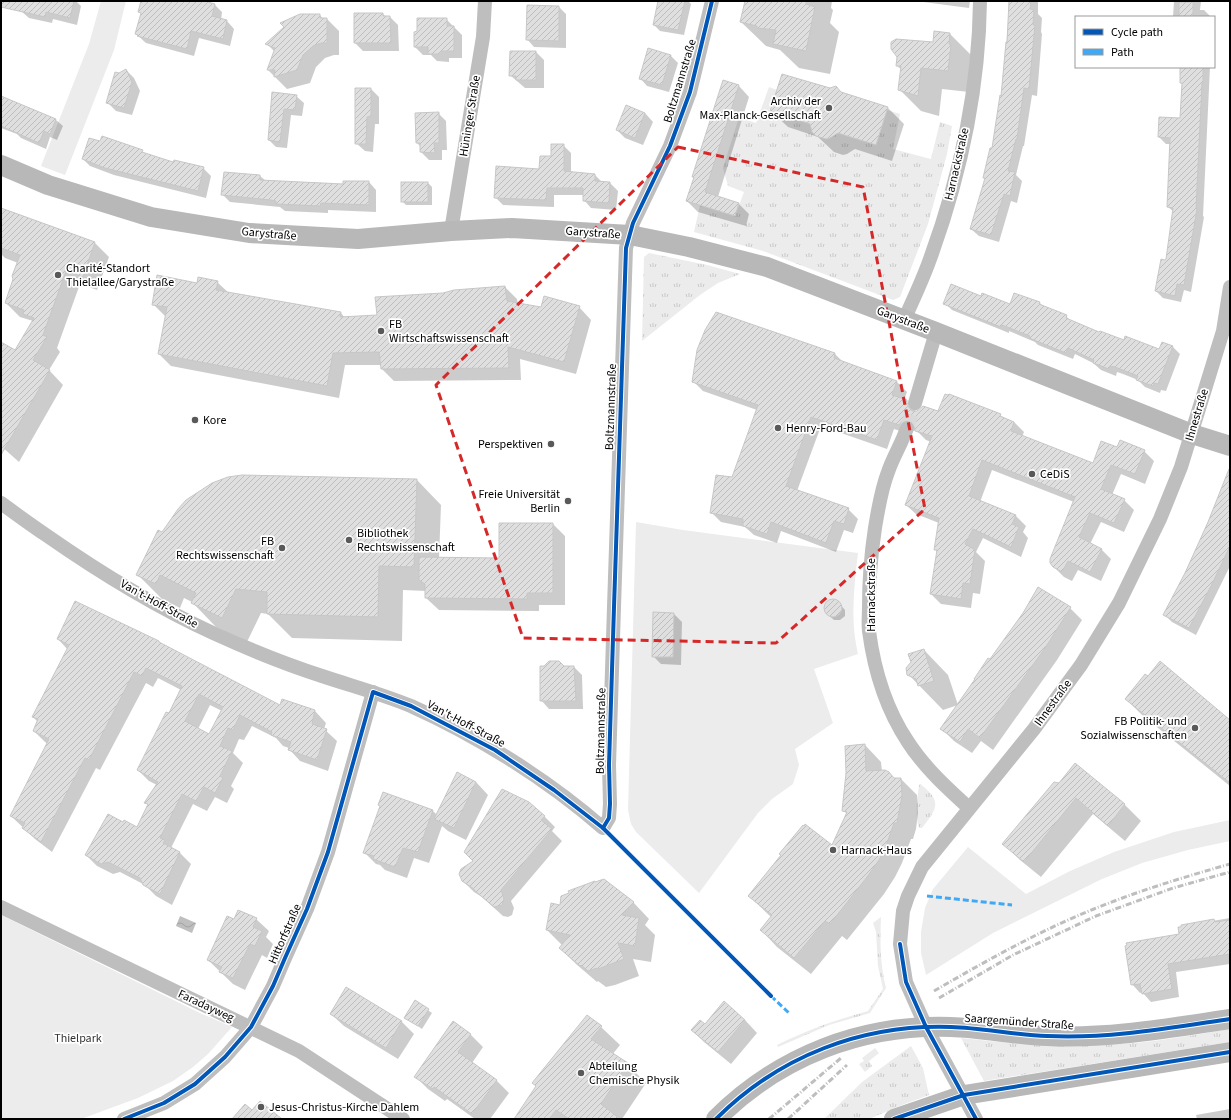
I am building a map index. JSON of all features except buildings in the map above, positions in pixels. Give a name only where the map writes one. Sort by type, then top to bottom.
[{"type":"street","name":"Hüninger Straße","points":[[451,231],[483,37],[485,1]]},
{"type":"street","name":"Boltzmannstraße","points":[[603,828],[609,818],[610,804],[620,413],[626,248],[633,223],[670,146],[690,92],[712,1]]},
{"type":"street","name":"Harnackstraße","points":[[904,320],[930,260],[947,208],[960,157],[973,92],[980,22],[980,1]]},
{"type":"street","name":"Garystraße","points":[[1,165],[48,185],[151,217],[249,233],[358,239],[451,231],[512,228],[630,235],[689,247],[767,268],[936,332],[1192,434],[1230,446]]},
{"type":"street","name":"Ihnestraße","points":[[976,1119],[926,1027],[906,982],[900,944],[903,911],[908,896],[922,867],[1034,729],[1081,665],[1119,603],[1160,519],[1181,467],[1222,331],[1230,287]]},
{"type":"street","points":[[915,403],[936,332]]},
{"type":"street","name":"Harnackstraße","points":[[907,428],[888,472],[878,509],[871,552],[869,630],[877,671],[889,708],[907,741],[932,773],[969,808]]},
{"type":"street","name":"Van't-Hoff-Straße","points":[[1,503],[45,535],[102,573],[178,616],[214,633],[284,662],[411,706],[495,750],[554,790],[603,828]]},
{"type":"street","name":"Hittorfstraße","points":[[124,1119],[164,1103],[195,1084],[225,1057],[251,1027],[273,986],[307,909],[328,852],[373,692]]},
{"type":"street","name":"Faradayweg","points":[[1,907],[299,1051],[349,1082],[403,1119]]},
{"type":"street","name":"Saargemünder Straße","points":[[716,1119],[741,1097],[778,1069],[809,1054],[858,1037],[896,1029],[926,1027],[958,1028],[1047,1036],[1119,1035],[1230,1019]]},
{"type":"street","points":[[894,1119],[921,1108],[964,1095],[1230,1052]]},
{"type":"highlighted area","points":[[678,147],[863,187],[925,509],[776,643],[523,638],[436,385]]},
{"type":"green space","points":[[101,1],[126,1],[114,50],[65,175],[41,166],[89,44]]},
{"type":"green space","points":[[769,87],[777,90],[769,111],[814,125],[811,128],[812,132],[822,138],[833,136],[834,132],[876,145],[887,110],[900,114],[893,149],[931,159],[940,122],[952,126],[947,154],[928,224],[900,297],[893,300],[763,251],[694,232],[700,205],[735,216],[744,192],[728,186],[723,168],[739,117],[756,123]]},
{"type":"green space","points":[[649,253],[707,265],[740,274],[718,283],[700,295],[642,341],[644,257]]},
{"type":"green space","points":[[636,522],[683,530],[858,553],[853,616],[858,654],[814,669],[833,723],[795,749],[799,765],[793,784],[772,799],[758,813],[699,893],[636,832],[631,824],[628,810]]},
{"type":"green space","points":[[920,784],[932,795],[935,800],[934,810],[922,828],[919,828],[917,813]]},
{"type":"green space","points":[[1230,820],[1230,841],[1188,850],[1142,863],[1102,879],[993,933],[926,975],[921,953],[921,932],[925,908],[933,889],[968,847],[1026,894],[1070,871],[1114,852],[1174,832]]},
{"type":"green space","name":"Thielpark","points":[[1,915],[200,1013],[232,1027],[208,1054],[193,1067],[173,1081],[138,1098],[81,1119],[1,1119]]},
{"type":"green space","points":[[881,917],[881,953],[886,988],[870,1013],[829,1025],[778,1047],[777,1045],[811,1030],[868,1011],[883,989],[878,966],[876,932],[873,923]]},
{"type":"green space","points":[[1230,1029],[1230,1042],[984,1081],[961,1038],[997,1042],[1088,1046],[1153,1041]]},
{"type":"green space","points":[[911,1046],[923,1068],[929,1095],[869,1119],[824,1119],[862,1082]]},
{"type":"green space","points":[[875,1048],[879,1053],[869,1061],[872,1066],[865,1072],[859,1064],[864,1061],[862,1058]]},
{"type":"water","points":[[180,916],[196,923],[192,933],[176,926]]},
{"type":"tunnel","points":[[907,428],[915,403]]},
{"type":"railway","points":[[934,991],[1013,947],[1073,918],[1144,890],[1230,864]]},
{"type":"railway","points":[[939,998],[1013,955],[1096,916],[1173,888],[1230,872]]},
{"type":"railway","points":[[769,1119],[841,1058]]},
{"type":"railway","points":[[788,1119],[847,1065]]},
{"type":"marked path","points":[[927,896],[1012,905]]},
{"type":"marked path","points":[[771,996],[789,1013]]},
{"type":"cycle path","points":[[603,828],[609,818],[610,804],[609,765],[626,248],[633,223],[670,146],[690,92],[712,1]]},
{"type":"cycle path","points":[[124,1119],[164,1103],[195,1084],[225,1057],[251,1027],[273,986],[307,909],[328,852],[373,692],[411,706],[495,750],[554,790],[603,828],[771,996]]},
{"type":"cycle path","points":[[900,944],[906,982],[926,1027],[976,1119]]},
{"type":"cycle path","points":[[716,1119],[741,1097],[767,1078],[795,1061],[824,1048],[854,1038],[886,1031],[951,1027],[1035,1035],[1093,1036],[1139,1032],[1230,1019]]},
{"type":"cycle path","points":[[894,1119],[964,1095],[1230,1052]]},
{"type":"place","name":"Archiv der Max-Planck-Gesellschaft","points":[[829,108]]},
{"type":"place","name":"Charité-Standort Thielallee/Garystraße","points":[[58,275]]},
{"type":"place","name":"FB Wirtschaftswissenschaft","points":[[381,331]]},
{"type":"place","name":"Kore","points":[[195,420]]},
{"type":"place","name":"Henry-Ford-Bau","points":[[778,428]]},
{"type":"place","name":"Perspektiven","points":[[551,444]]},
{"type":"place","name":"CeDiS","points":[[1032,474]]},
{"type":"place","name":"Freie Universität Berlin","points":[[568,501]]},
{"type":"place","name":"Bibliothek Rechtswissenschaft","points":[[349,540]]},
{"type":"place","name":"FB Rechtswissenschaft","points":[[282,548]]},
{"type":"place","name":"FB Politik- und Sozialwissenschaften","points":[[1195,728]]},
{"type":"place","name":"Harnack-Haus","points":[[833,850]]},
{"type":"place","name":"Abteilung Chemische Physik","points":[[581,1073]]},
{"type":"place","name":"Jesus-Christus-Kirche Dahlem","points":[[261,1107]]}]
